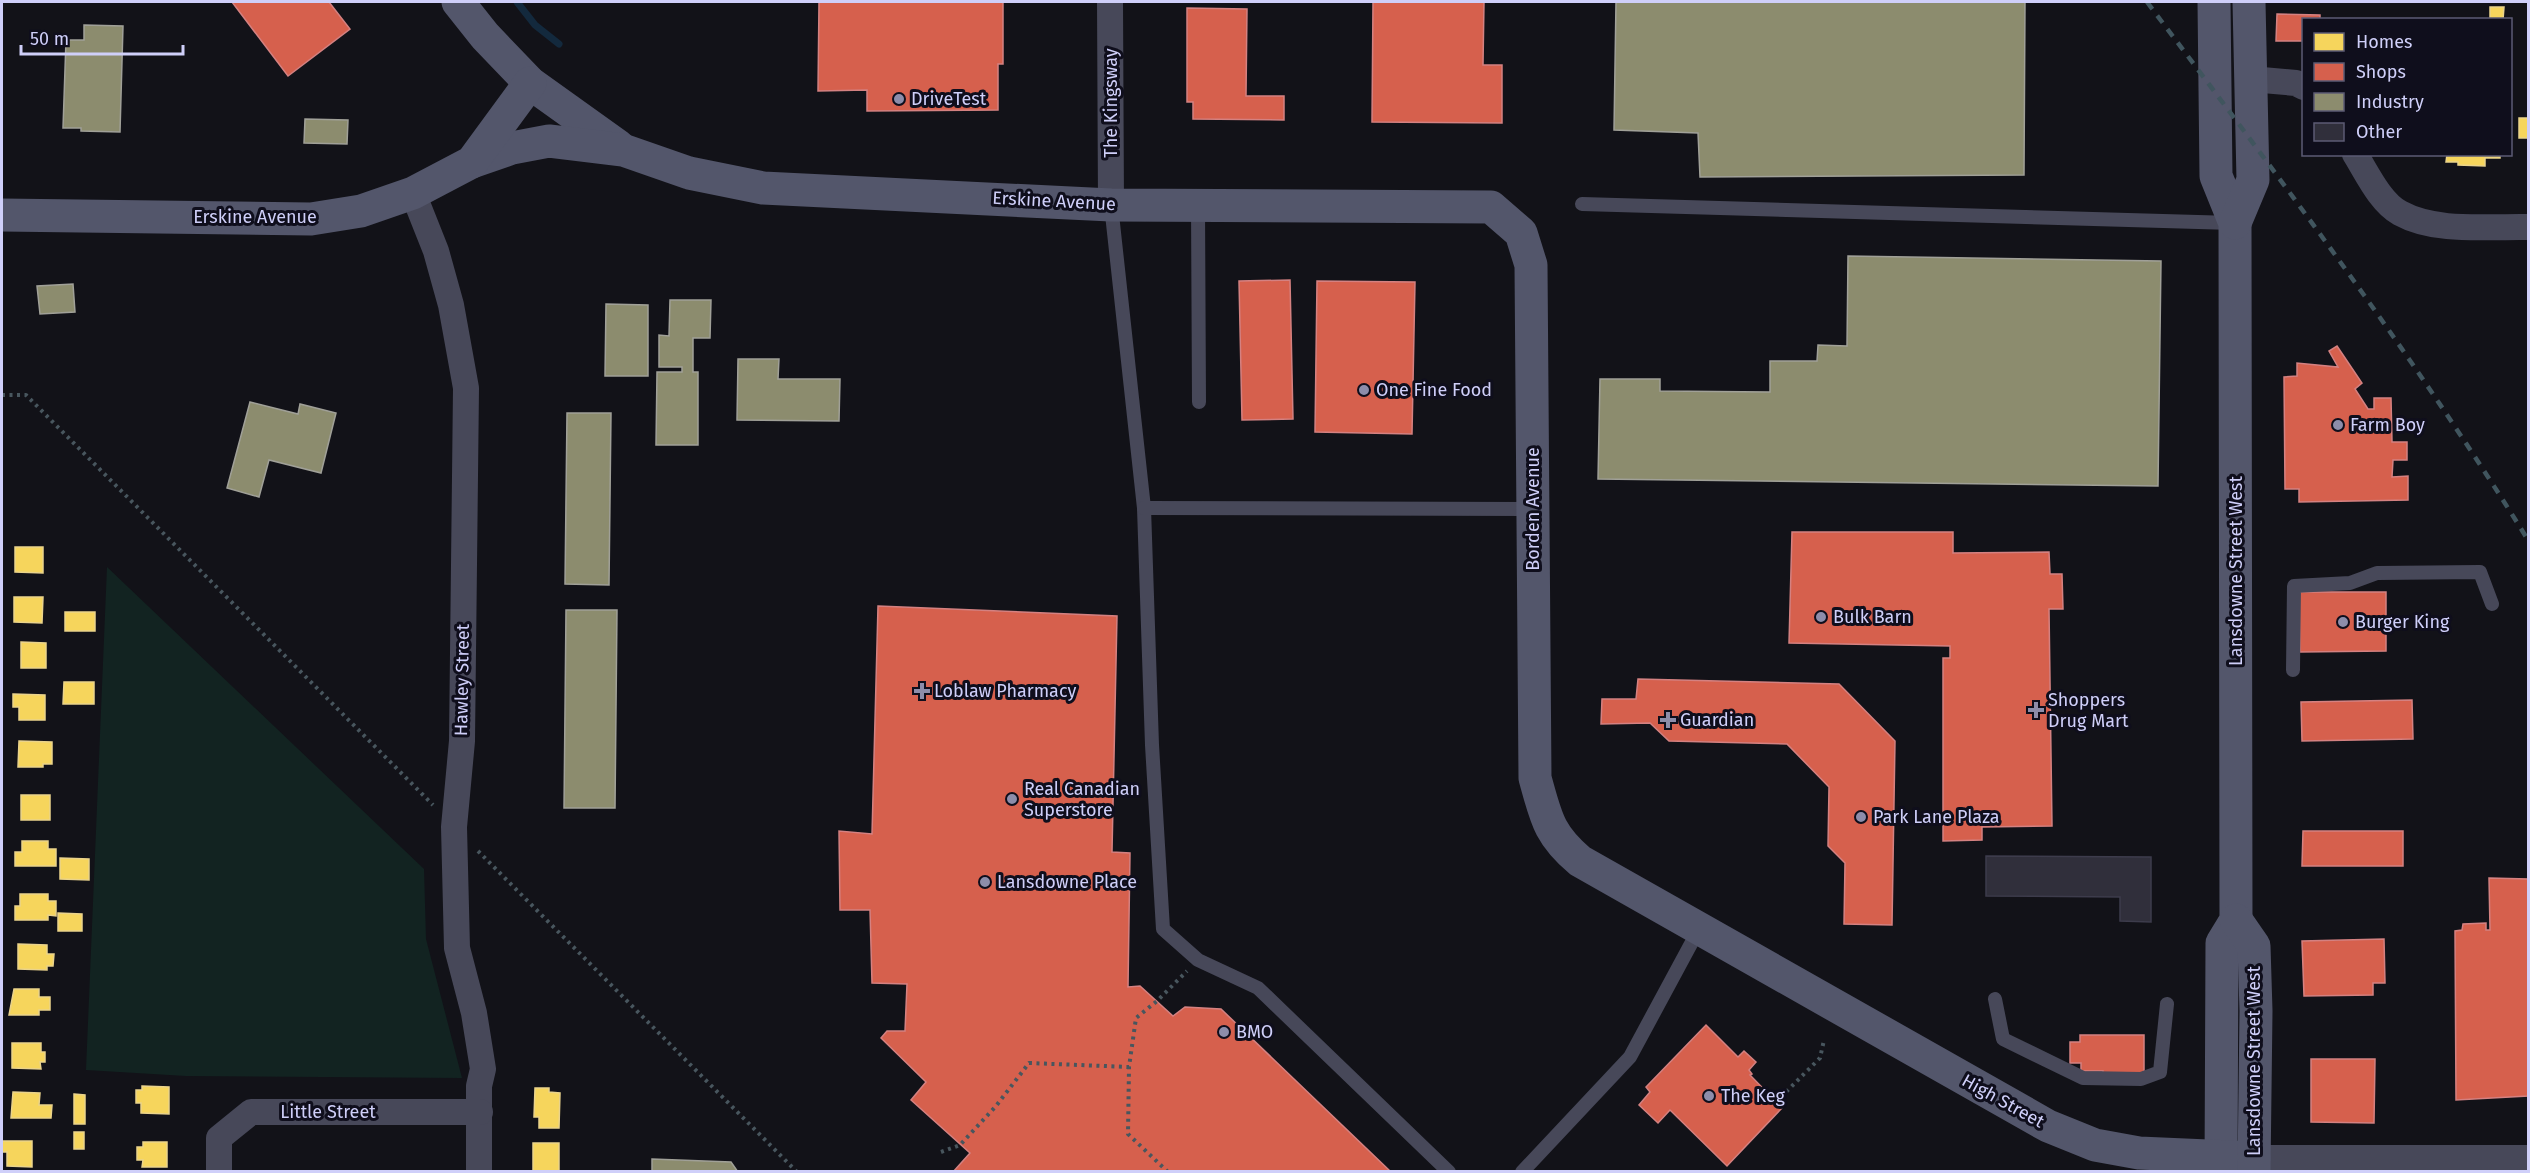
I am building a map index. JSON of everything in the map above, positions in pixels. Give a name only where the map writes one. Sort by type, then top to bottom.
[{"type":"street","points":[[458,2],[485,36],[530,83],[623,150]]},
{"type":"street","name":"The Kingsway","points":[[1110,2],[1111,205]]},
{"type":"street","name":"Lansdowne Street West","points":[[2214,2],[2216,176],[2235,223],[2236,920],[2222,944],[2221,1163]]},
{"type":"street","name":"Lansdowne Street West","points":[[2235,223],[2253,180],[2249,2]]},
{"type":"street","points":[[2251,80],[2296,82],[2302,86]]},
{"type":"street","name":"Erskine Avenue","points":[[2,215],[311,219],[361,211],[413,193],[472,162],[530,83]]},
{"type":"street","points":[[472,162],[512,148],[549,141],[623,150]]},
{"type":"street","name":"Erskine Avenue","points":[[623,150],[688,173],[763,188],[1111,205],[1491,207]]},
{"type":"street","points":[[2356,156],[2381,195],[2399,213],[2434,225],[2529,227]]},
{"type":"street","name":"Hawley Street","points":[[413,193],[436,251],[452,305],[466,388],[462,741],[454,827],[457,948],[474,1013],[483,1069],[479,1086],[479,1172]]},
{"type":"street","name":"Borden Avenue","points":[[1491,207],[1521,233],[1532,265],[1535,778],[1548,824]]},
{"type":"street","name":"High Street","points":[[1548,824],[1560,844],[1580,861],[2048,1126],[2095,1145],[2139,1153],[2254,1165],[2512,1162]]},
{"type":"street","name":"Lansdowne Street West","points":[[2236,920],[2254,946],[2256,1011],[2254,1165]]},
{"type":"street","name":"Little Street","points":[[219,1172],[219,1138],[251,1112],[480,1112]]},
{"type":"lane","points":[[1582,204],[2235,223]]},
{"type":"lane","points":[[1111,205],[1144,508],[1152,733],[1163,929],[1198,960],[1258,988],[1449,1172]]},
{"type":"lane","points":[[1198,206],[1199,402]]},
{"type":"lane","points":[[1144,508],[1533,509]]},
{"type":"lane","points":[[2293,670],[2294,586],[2350,583],[2377,573],[2480,572],[2492,604]]},
{"type":"lane","points":[[1522,1172],[1630,1056],[1699,929]]},
{"type":"lane","points":[[1995,999],[2003,1039],[2083,1078],[2141,1079],[2160,1072],[2167,1004]]},
{"type":"path","points":[[2,396],[26,395],[797,1172]]},
{"type":"path","points":[[1168,1172],[1128,1134],[1129,1066],[1136,1018],[1157,1001],[1198,960]]},
{"type":"path","points":[[1781,1097],[1820,1058],[1824,1040]]},
{"type":"path","points":[[941,1152],[960,1145],[1029,1063],[1129,1066]]},
{"type":"shaded area","points":[[107,567],[424,869],[426,939],[462,1078],[186,1076],[86,1070]]},
{"type":"building: Homes","points":[[2490,7],[2504,7],[2503,18],[2490,18]]},
{"type":"building: Homes","points":[[2519,118],[2528,118],[2528,138],[2519,138]]},
{"type":"building: Homes","points":[[2447,156],[2500,156],[2500,158],[2485,158],[2485,166],[2446,162]]},
{"type":"building: Homes","points":[[15,547],[43,547],[43,573],[15,572]]},
{"type":"building: Homes","points":[[14,597],[43,597],[42,623],[14,622]]},
{"type":"building: Homes","points":[[65,612],[95,612],[95,631],[65,631]]},
{"type":"building: Homes","points":[[21,642],[46,643],[46,668],[21,668]]},
{"type":"building: Homes","points":[[64,682],[94,682],[94,704],[63,704]]},
{"type":"building: Homes","points":[[13,694],[45,695],[45,720],[19,720],[19,707],[13,707]]},
{"type":"building: Homes","points":[[19,741],[52,742],[52,764],[43,764],[43,767],[18,767]]},
{"type":"building: Homes","points":[[21,795],[50,795],[50,820],[21,820]]},
{"type":"building: Homes","points":[[22,841],[48,841],[48,849],[56,849],[56,866],[15,866],[15,852],[22,852]]},
{"type":"building: Homes","points":[[60,858],[89,859],[89,880],[60,879]]},
{"type":"building: Homes","points":[[20,894],[48,894],[48,901],[56,901],[56,916],[48,915],[48,920],[15,920],[15,906],[20,906]]},
{"type":"building: Homes","points":[[58,913],[82,914],[82,931],[58,931]]},
{"type":"building: Homes","points":[[18,944],[47,945],[47,954],[54,954],[53,966],[47,966],[47,970],[18,969]]},
{"type":"building: Homes","points":[[14,989],[39,989],[39,997],[50,997],[50,1010],[39,1010],[39,1015],[9,1015]]},
{"type":"building: Homes","points":[[12,1043],[41,1043],[41,1052],[45,1052],[45,1062],[40,1062],[41,1069],[12,1068]]},
{"type":"building: Homes","points":[[142,1086],[169,1087],[169,1114],[141,1113],[141,1103],[136,1103],[136,1090],[142,1090]]},
{"type":"building: Homes","points":[[535,1088],[549,1088],[549,1092],[560,1093],[559,1128],[539,1128],[539,1117],[534,1117]]},
{"type":"building: Homes","points":[[13,1092],[40,1093],[39,1105],[52,1105],[51,1118],[11,1118]]},
{"type":"building: Homes","points":[[74,1094],[85,1095],[85,1124],[74,1124]]},
{"type":"building: Homes","points":[[74,1132],[84,1132],[84,1149],[74,1149]]},
{"type":"building: Homes","points":[[2,1141],[32,1141],[32,1167],[7,1166],[7,1152],[2,1152]]},
{"type":"building: Homes","points":[[143,1142],[167,1142],[167,1167],[142,1167],[143,1160],[137,1160],[137,1147],[143,1147]]},
{"type":"building: Homes","points":[[533,1143],[559,1143],[559,1172],[533,1172]]},
{"type":"building: Shops","points":[[232,2],[329,2],[350,29],[288,76]]},
{"type":"building: Shops","points":[[819,2],[1003,2],[1003,64],[998,64],[998,110],[867,111],[867,90],[818,91]]},
{"type":"building: Shops","points":[[1373,2],[1484,2],[1483,65],[1502,65],[1502,123],[1372,122]]},
{"type":"building: Shops","points":[[1187,8],[1247,9],[1246,96],[1284,96],[1284,120],[1193,119],[1193,102],[1187,102]]},
{"type":"building: Shops","points":[[2277,14],[2320,15],[2320,18],[2302,18],[2302,41],[2276,41]]},
{"type":"building: Shops","points":[[1290,280],[1293,419],[1242,420],[1239,281]]},
{"type":"building: Shops","name":"One Fine Food","points":[[1317,281],[1415,282],[1412,434],[1315,432]]},
{"type":"building: Shops","name":"Farm Boy","points":[[2337,346],[2362,383],[2355,389],[2368,409],[2374,409],[2374,398],[2391,398],[2392,442],[2407,442],[2407,460],[2393,460],[2392,477],[2408,476],[2408,500],[2299,502],[2299,489],[2285,489],[2284,377],[2297,376],[2297,363],[2338,367],[2329,351]]},
{"type":"building: Shops","points":[[1792,532],[1953,532],[1953,553],[2049,552],[2050,574],[2062,574],[2063,609],[2049,609],[2052,826],[1982,827],[1982,840],[1943,841],[1943,658],[1950,658],[1950,646],[1789,643]]},
{"type":"building: Shops","name":"Burger King","points":[[2299,592],[2386,592],[2386,651],[2300,652]]},
{"type":"building: Shops","name":"Lansdowne Place","points":[[878,606],[1117,616],[1112,852],[1130,853],[1128,987],[1140,986],[1173,1016],[1185,1007],[1221,1009],[1391,1172],[953,1172],[970,1153],[911,1100],[926,1082],[881,1038],[887,1031],[905,1031],[907,984],[872,983],[870,910],[840,910],[839,831],[872,834]]},
{"type":"building: Shops","name":"Park Lane Plaza","points":[[1638,679],[1839,684],[1895,741],[1892,925],[1844,924],[1845,863],[1828,846],[1829,787],[1787,744],[1669,741],[1650,723],[1601,724],[1602,699],[1636,699]]},
{"type":"building: Shops","points":[[2412,700],[2413,739],[2302,741],[2301,702]]},
{"type":"building: Shops","points":[[2303,831],[2403,831],[2403,866],[2302,866]]},
{"type":"building: Shops","points":[[2489,878],[2528,879],[2528,1096],[2456,1100],[2455,931],[2462,930],[2463,924],[2486,923],[2486,930],[2490,930]]},
{"type":"building: Shops","points":[[2384,939],[2385,983],[2373,983],[2373,995],[2304,996],[2302,941]]},
{"type":"building: Shops","name":"The Keg","points":[[1706,1025],[1738,1057],[1744,1051],[1756,1062],[1749,1070],[1752,1074],[1750,1075],[1782,1108],[1727,1166],[1670,1110],[1658,1123],[1639,1105],[1650,1092],[1646,1087]]},
{"type":"building: Shops","points":[[2080,1035],[2144,1035],[2144,1076],[2103,1076],[2103,1071],[2081,1071],[2081,1063],[2070,1063],[2070,1042],[2080,1042]]},
{"type":"building: Shops","points":[[2311,1059],[2375,1059],[2374,1123],[2311,1122]]},
{"type":"building: Industry","points":[[1616,2],[2025,2],[2024,175],[1700,177],[1698,133],[1614,130]]},
{"type":"building: Industry","points":[[84,25],[123,26],[120,132],[63,128],[66,40],[84,40]]},
{"type":"building: Industry","points":[[305,119],[348,120],[347,144],[304,143]]},
{"type":"building: Industry","points":[[1848,256],[2161,261],[2158,486],[1598,479],[1600,379],[1660,379],[1660,391],[1770,392],[1770,361],[1817,361],[1818,345],[1847,346]]},
{"type":"building: Industry","points":[[73,284],[75,312],[40,314],[37,286]]},
{"type":"building: Industry","points":[[670,300],[711,300],[710,338],[693,338],[693,372],[698,372],[698,445],[656,445],[657,372],[682,372],[682,367],[659,367],[659,335],[669,336]]},
{"type":"building: Industry","points":[[606,304],[648,305],[648,376],[605,376]]},
{"type":"building: Industry","points":[[738,359],[779,359],[778,379],[840,379],[839,421],[737,420]]},
{"type":"building: Industry","points":[[250,402],[298,414],[300,404],[336,413],[321,473],[269,460],[259,497],[227,488]]},
{"type":"building: Industry","points":[[567,413],[611,413],[609,585],[565,584]]},
{"type":"building: Industry","points":[[566,610],[617,610],[615,808],[564,808]]},
{"type":"building: Industry","points":[[652,1159],[731,1162],[738,1172],[652,1172]]},
{"type":"building: Other","points":[[1986,856],[2151,857],[2151,922],[2120,921],[2120,897],[1986,896]]},
{"type":"waterway","points":[[517,2],[535,25],[559,44]]},
{"type":"railway","points":[[2147,2],[2344,266],[2484,470],[2528,540]]},
{"type":"place","name":"DriveTest","points":[[899,99]]},
{"type":"place","name":"One Fine Food","points":[[1364,390]]},
{"type":"place","name":"Farm Boy","points":[[2338,425]]},
{"type":"place","name":"Bulk Barn","points":[[1821,617]]},
{"type":"place","name":"Burger King","points":[[2343,622]]},
{"type":"place","name":"Loblaw Pharmacy","points":[[922,691]]},
{"type":"place","name":"Shoppers Drug Mart","points":[[2036,710]]},
{"type":"place","name":"Guardian","points":[[1668,720]]},
{"type":"place","name":"Real Canadian Superstore","points":[[1012,799]]},
{"type":"place","name":"Park Lane Plaza","points":[[1861,817]]},
{"type":"place","name":"Lansdowne Place","points":[[985,882]]},
{"type":"place","name":"BMO","points":[[1224,1032]]},
{"type":"place","name":"The Keg","points":[[1709,1096]]}]
